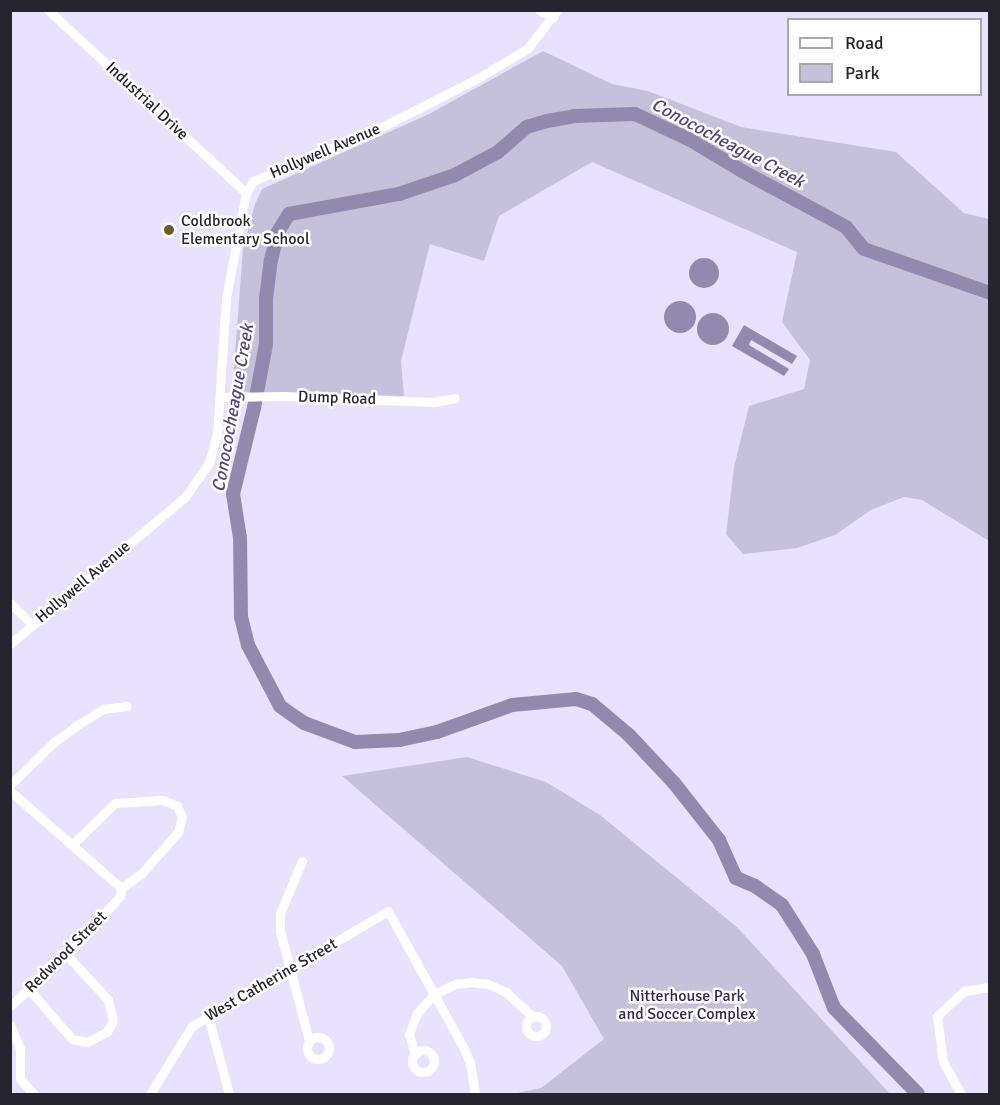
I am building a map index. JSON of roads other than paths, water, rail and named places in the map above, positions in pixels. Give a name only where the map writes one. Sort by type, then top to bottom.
[{"type":"street","name":"Industrial Drive","points":[[48,10],[246,193]]},
{"type":"street","points":[[539,10],[555,14]]},
{"type":"street","name":"Hollywell Avenue","points":[[10,644],[185,497],[208,463],[217,434],[226,298],[246,193],[254,181],[380,128],[507,62],[528,48],[555,14]]},
{"type":"street","name":"Dump Road","points":[[220,398],[282,396],[433,402],[455,398]]},
{"type":"street","points":[[10,603],[33,624]]},
{"type":"street","points":[[10,785],[54,742],[76,726],[103,709],[127,706]]},
{"type":"street","points":[[10,791],[72,845],[120,892]]},
{"type":"street","name":"Redwood Street","points":[[10,1006],[67,955],[120,892],[142,873],[178,832],[182,817],[177,806],[163,800],[115,803],[72,845]]},
{"type":"street","points":[[302,861],[280,913],[280,932],[309,1041]]},
{"type":"street","name":"West Catherine Street","points":[[150,1095],[192,1026],[388,911],[433,995]]},
{"type":"street","points":[[29,990],[72,1039],[87,1042],[106,1032],[113,1020],[108,1000],[67,955]]},
{"type":"street","points":[[415,1054],[410,1034],[417,1013],[433,995],[455,984],[472,982],[488,984],[506,992],[532,1016]]},
{"type":"street","points":[[961,1095],[943,1062],[937,1016],[964,991],[990,987]]},
{"type":"street","points":[[433,995],[470,1063],[475,1095]]},
{"type":"street","points":[[208,1016],[229,1095]]},
{"type":"street","points":[[10,1025],[21,1049],[20,1079],[34,1095]]},
{"type":"waterway","name":"Conococheague Creek","points":[[918,1094],[834,1008],[813,954],[782,905],[755,886],[736,878],[719,840],[674,783],[629,735],[592,704],[576,699],[512,705],[437,732],[399,740],[355,742],[304,723],[280,706],[248,645],[241,617],[240,538],[233,494],[254,408],[266,344],[266,299],[271,260],[278,232],[289,214],[399,194],[455,175],[498,152],[527,127],[547,121],[574,116],[635,114],[692,141],[742,171],[846,227],[864,249],[990,293]]},
{"type":"place","name":"Coldbrook Elementary School","points":[[169,230]]},
{"type":"park label","name":"Nitterhouse Park and Soccer Complex","points":[[687,1005]]}]
